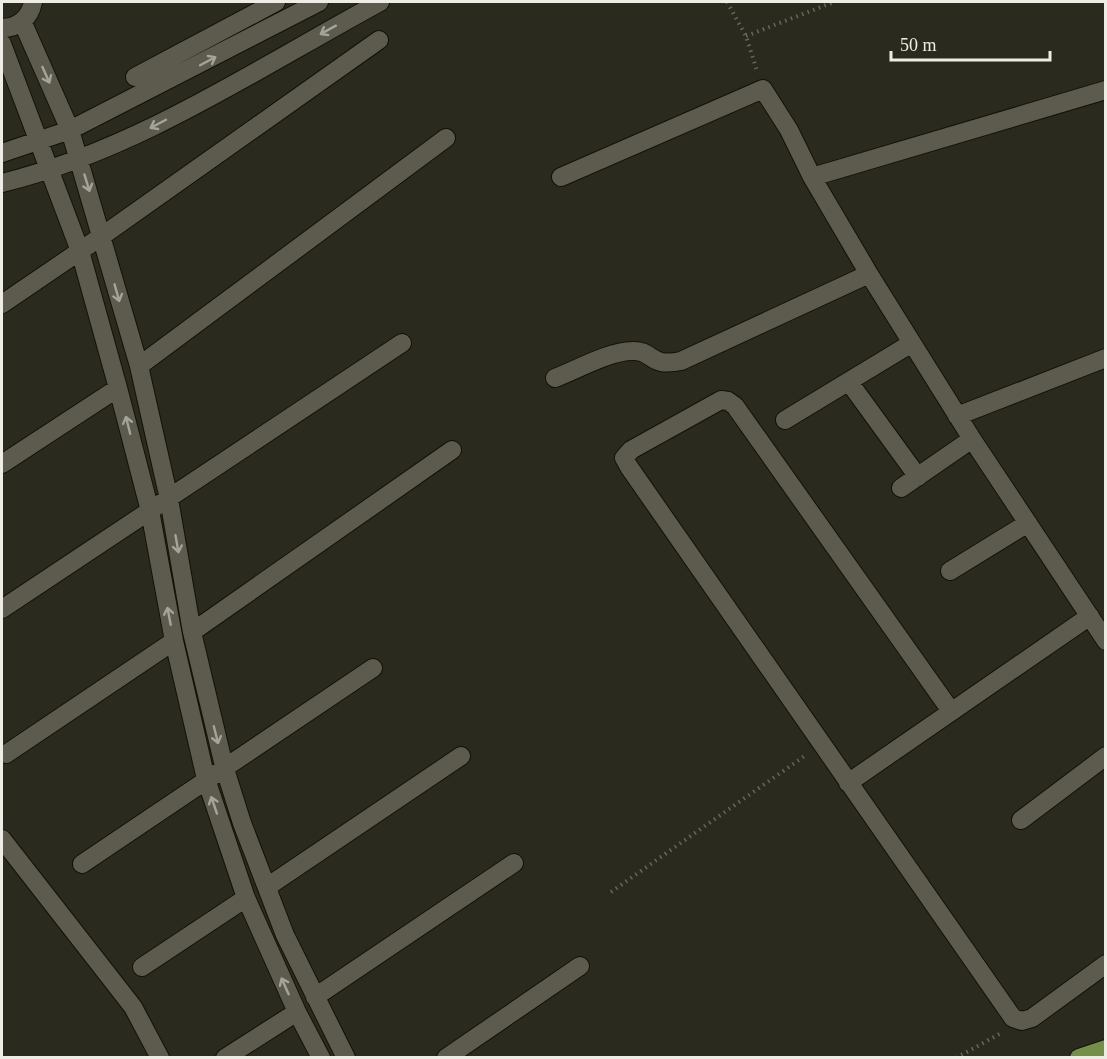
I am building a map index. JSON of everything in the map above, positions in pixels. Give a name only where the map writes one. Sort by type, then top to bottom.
[{"type":"main road","points":[[1079,1058],[1106,1049]]},
{"type":"street","points":[[2,28],[22,21],[29,14],[33,2]]},
{"type":"street","points":[[135,76],[276,2]]},
{"type":"street","points":[[2,153],[70,130],[319,2]]},
{"type":"street","points":[[2,183],[49,172],[153,127],[380,2]]},
{"type":"street","points":[[22,21],[70,130],[80,159],[139,366],[169,499],[192,632],[224,766],[285,935],[346,1058]]},
{"type":"street","points":[[2,304],[379,40]]},
{"type":"street","points":[[2,44],[80,251],[150,511],[174,641],[206,779],[246,898],[297,1012],[321,1058]]},
{"type":"street","points":[[561,177],[763,89],[789,130],[812,177],[869,274],[957,416],[1103,635]]},
{"type":"street","points":[[812,177],[1106,90]]},
{"type":"street","points":[[139,366],[446,138]]},
{"type":"street","points":[[555,378],[626,351],[640,352],[658,363],[681,361],[869,274]]},
{"type":"street","points":[[2,609],[402,343]]},
{"type":"street","points":[[785,420],[912,343]]},
{"type":"street","points":[[957,416],[1106,358]]},
{"type":"street","points":[[849,382],[918,477]]},
{"type":"street","points":[[2,464],[118,388]]},
{"type":"street","points":[[951,711],[735,406],[729,401],[721,400],[631,450],[624,458],[1013,1018],[1022,1021],[1032,1018],[1106,964]]},
{"type":"street","points":[[901,488],[972,439]]},
{"type":"street","points":[[192,632],[453,450]]},
{"type":"street","points":[[950,571],[1028,523]]},
{"type":"street","points":[[848,783],[1090,616]]},
{"type":"street","points":[[6,754],[174,641]]},
{"type":"street","points":[[82,864],[224,766],[373,668]]},
{"type":"street","points":[[267,887],[461,756]]},
{"type":"street","points":[[1021,820],[1106,756]]},
{"type":"street","points":[[2,839],[7,859],[133,1007],[160,1058]]},
{"type":"street","points":[[315,997],[514,863]]},
{"type":"street","points":[[142,967],[246,898]]},
{"type":"street","points":[[446,1058],[580,966]]},
{"type":"street","points":[[225,1058],[297,1012]]},
{"type":"path","points":[[727,2],[746,36],[763,89]]},
{"type":"path","points":[[746,36],[834,2]]},
{"type":"path","points":[[611,892],[821,744]]},
{"type":"path","points":[[956,1058],[1022,1021]]}]
